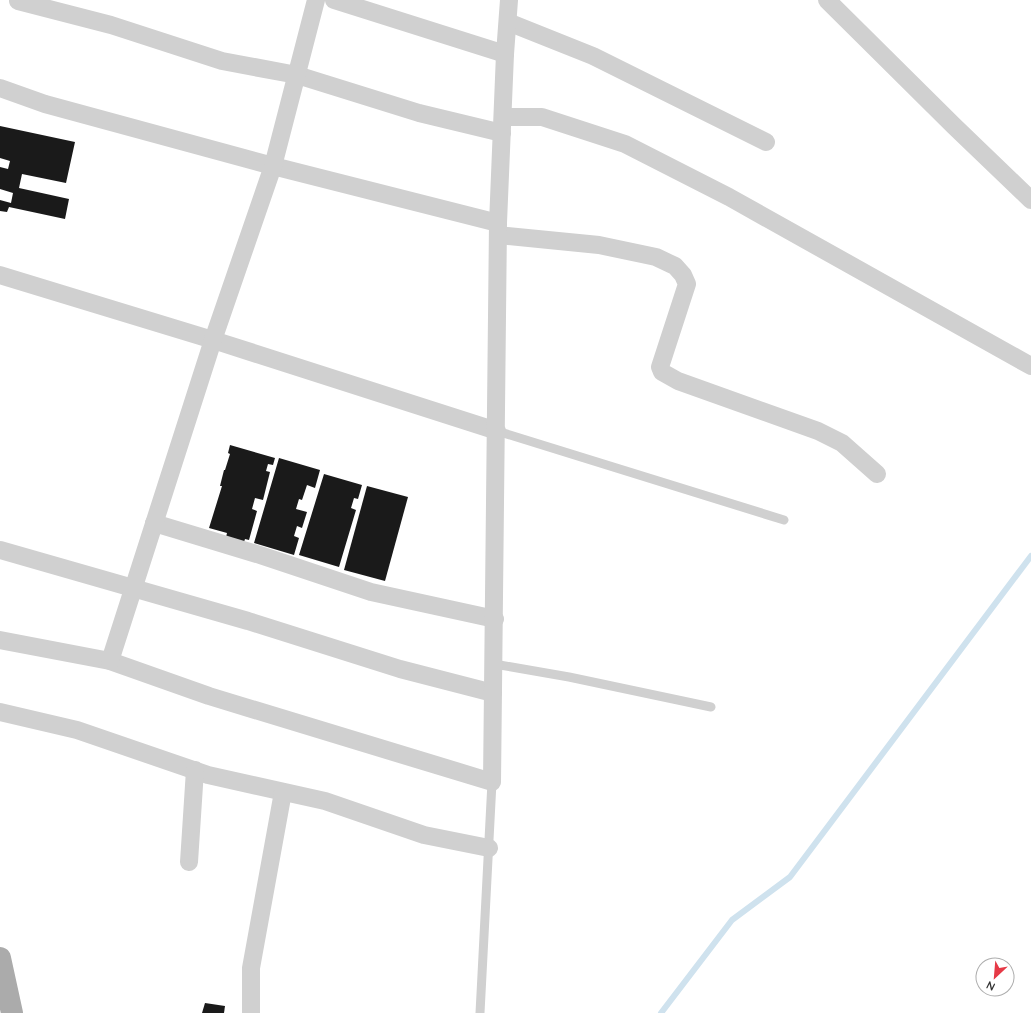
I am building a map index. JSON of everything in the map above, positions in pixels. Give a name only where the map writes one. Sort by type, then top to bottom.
[{"type":"main road","points":[[0,958],[12,1013]]},
{"type":"street","points":[[110,661],[213,340],[273,166],[316,0]]},
{"type":"street","points":[[334,0],[505,54]]},
{"type":"street","points":[[0,640],[110,661],[209,696],[492,782],[495,619],[498,229],[505,54],[509,0]]},
{"type":"street","points":[[827,0],[1031,200]]},
{"type":"street","points":[[18,1],[111,25],[222,61],[297,75],[419,113],[502,125],[542,117],[625,144],[729,197],[1031,366]]},
{"type":"street","points":[[508,22],[593,56],[766,142]]},
{"type":"street","points":[[0,88],[45,104],[498,229],[599,245],[656,257],[675,266],[683,275],[687,284],[660,366],[662,372],[678,381],[818,431],[842,443],[877,474]]},
{"type":"street","points":[[0,275],[213,340],[497,431]]},
{"type":"street","points":[[154,523],[260,555],[371,592],[495,619]]},
{"type":"street","points":[[0,550],[248,621],[400,669],[493,693]]},
{"type":"street","points":[[0,712],[78,730],[208,775],[325,801],[424,835],[489,848]]},
{"type":"street","points":[[189,862],[195,770]]},
{"type":"street","points":[[251,1012],[251,968],[283,792]]},
{"type":"lane","points":[[497,431],[784,520]]},
{"type":"lane","points":[[494,664],[569,677],[711,707]]},
{"type":"lane","points":[[480,1013],[492,782]]},
{"type":"building","points":[[0,126],[75,142],[66,183],[22,174],[19,188],[69,199],[65,219],[9,207],[7,212],[0,211],[0,200],[11,203],[13,193],[0,189],[0,167],[8,169],[10,161],[0,158]]},
{"type":"building","points":[[230,445],[275,458],[273,465],[268,464],[266,471],[270,472],[263,500],[255,498],[252,509],[257,511],[249,540],[245,539],[244,542],[226,537],[227,533],[209,528],[222,486],[220,486],[230,454],[228,453]]},
{"type":"building","points":[[279,458],[320,470],[315,488],[307,485],[302,500],[299,499],[296,509],[307,512],[302,528],[297,526],[294,536],[299,538],[294,555],[254,543]]},
{"type":"building","points":[[324,474],[362,485],[358,499],[354,498],[351,508],[356,510],[339,567],[299,555]]},
{"type":"building","points":[[367,486],[408,497],[385,581],[344,570]]},
{"type":"building","points":[[205,1003],[225,1006],[224,1013],[202,1013]]},
{"type":"waterway","points":[[661,1013],[732,920],[790,877],[1031,556]]}]
